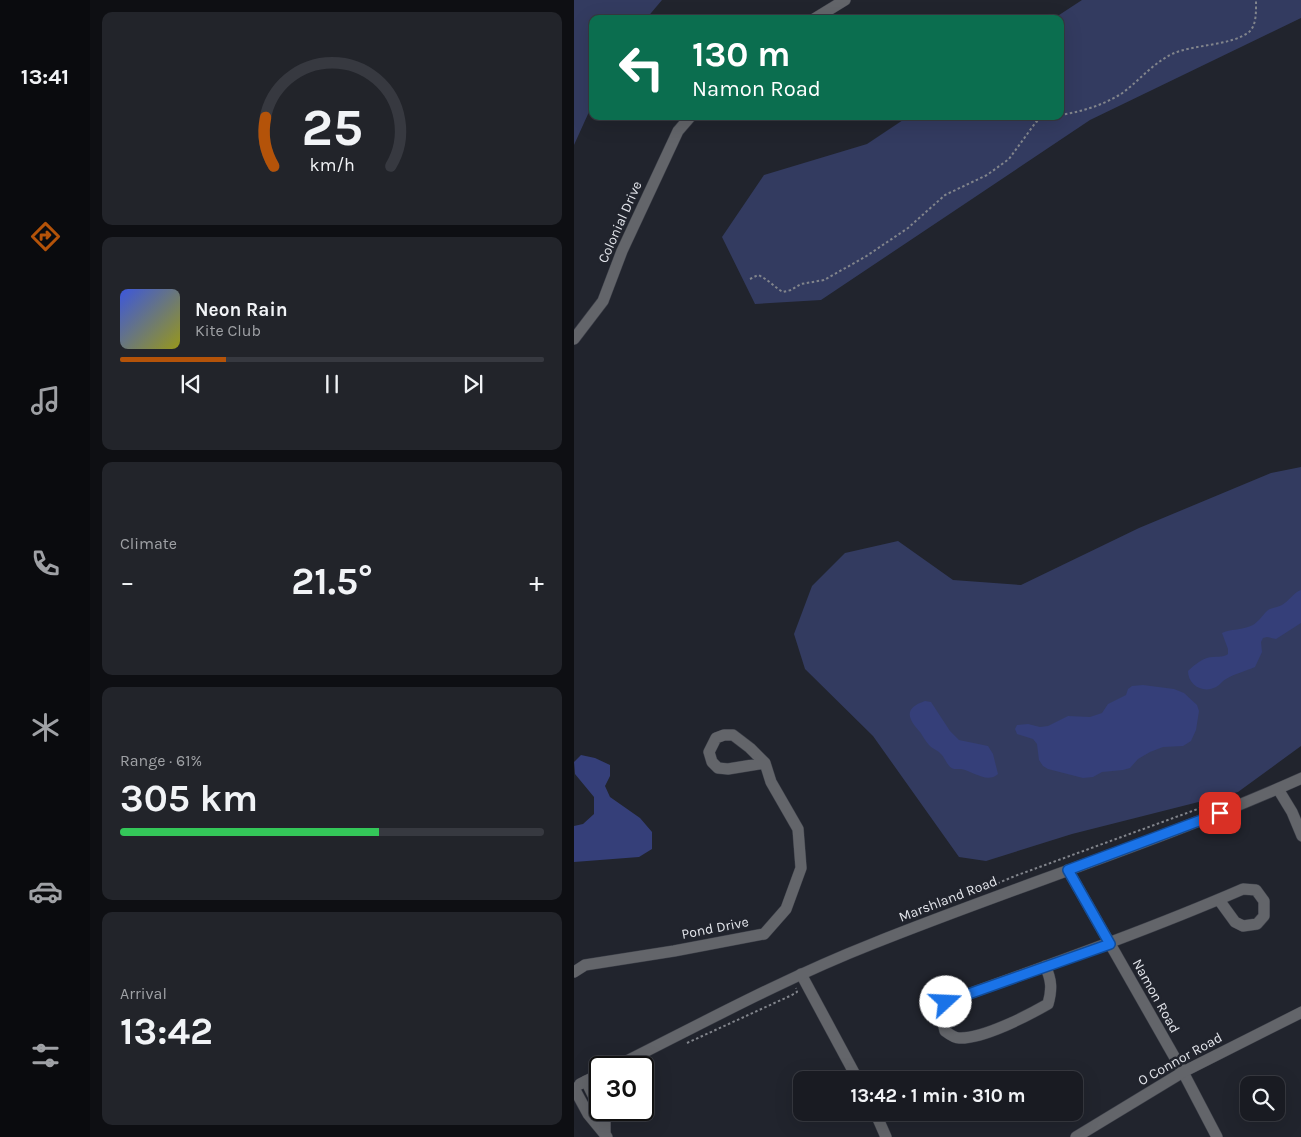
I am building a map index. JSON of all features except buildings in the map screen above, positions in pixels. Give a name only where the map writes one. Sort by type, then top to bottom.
[{"type":"street","points":[[821,15],[845,0]]},
{"type":"street","name":"Colonial Drive","points":[[574,339],[603,301],[622,251],[678,131],[687,120]]},
{"type":"street","name":"Pond Drive","points":[[574,972],[585,965],[764,934],[786,909],[801,868],[798,829],[771,782],[765,763],[750,748],[733,735],[724,735],[716,738],[709,752],[712,762],[718,768],[728,769],[765,763]]},
{"type":"street","name":"Marshland Road","points":[[637,1056],[801,974],[872,944],[1238,806],[1301,778]]},
{"type":"street","points":[[1278,789],[1292,812],[1301,836]]},
{"type":"street","name":"Namon Road","points":[[1068,870],[1183,1072],[1217,1137]]},
{"type":"street","points":[[1045,966],[1049,974],[1052,990],[1048,1004],[1027,1016],[981,1035],[958,1038],[945,1031],[941,1015],[946,1002],[1045,966],[1110,944],[1219,900]]},
{"type":"street","points":[[801,974],[853,1071]]},
{"type":"street","name":"O Connor Road","points":[[1076,1137],[1183,1072],[1301,1012]]},
{"type":"street","points":[[589,1080],[574,1088],[588,1114],[606,1135]]},
{"type":"street","points":[[586,1081],[589,1087]]},
{"type":"street","points":[[605,1121],[606,1135]]},
{"type":"street","points":[[879,1121],[886,1137]]},
{"type":"path","points":[[1064,114],[1098,106],[1121,94],[1157,63],[1173,54],[1190,48],[1220,43],[1247,33],[1253,28],[1256,0]]},
{"type":"path","points":[[750,279],[758,275],[764,277],[783,292],[801,284],[824,280],[865,257],[908,228],[945,195],[988,175],[1010,160],[1036,122],[1040,120]]},
{"type":"shaded area","points":[[574,0],[662,0],[649,15],[589,15],[589,112],[574,145]]},
{"type":"shaded area","points":[[1082,0],[1301,0],[1301,18],[1090,120],[821,300],[755,304],[722,237],[764,175],[867,144],[903,120],[1064,120],[1064,15],[1059,15]]},
{"type":"shaded area","points":[[1301,467],[1301,746],[1238,792],[1072,834],[986,861],[959,857],[873,736],[805,669],[794,634],[812,586],[845,553],[898,541],[953,580],[1021,585],[1139,528],[1271,473]]},
{"type":"shaded area","points":[[1301,590],[1301,623],[1276,639],[1263,638],[1261,642],[1262,652],[1255,667],[1229,677],[1211,689],[1201,689],[1193,684],[1188,671],[1193,666],[1206,658],[1228,654],[1222,633],[1253,625],[1269,610],[1282,605]]},
{"type":"shaded area","points":[[1143,685],[1174,689],[1184,693],[1197,705],[1199,711],[1196,730],[1191,741],[1183,746],[1163,747],[1150,752],[1138,759],[1130,768],[1102,772],[1093,777],[1083,778],[1048,769],[1039,760],[1037,744],[1033,739],[1017,734],[1015,729],[1017,725],[1048,726],[1068,716],[1090,717],[1102,713],[1108,704],[1126,695],[1128,689],[1132,686]]},
{"type":"shaded area","points":[[925,701],[931,702],[950,731],[959,740],[988,746],[993,754],[998,774],[989,778],[950,767],[943,756],[932,748],[910,718],[911,710]]},
{"type":"shaded area","points":[[581,755],[595,758],[610,765],[610,776],[605,786],[610,797],[640,818],[652,832],[652,849],[639,857],[574,862],[574,826],[583,824],[594,814],[594,797],[575,774],[574,762]]},
{"type":"route","points":[[946,1002],[1110,944],[1068,870],[1220,813]]}]
